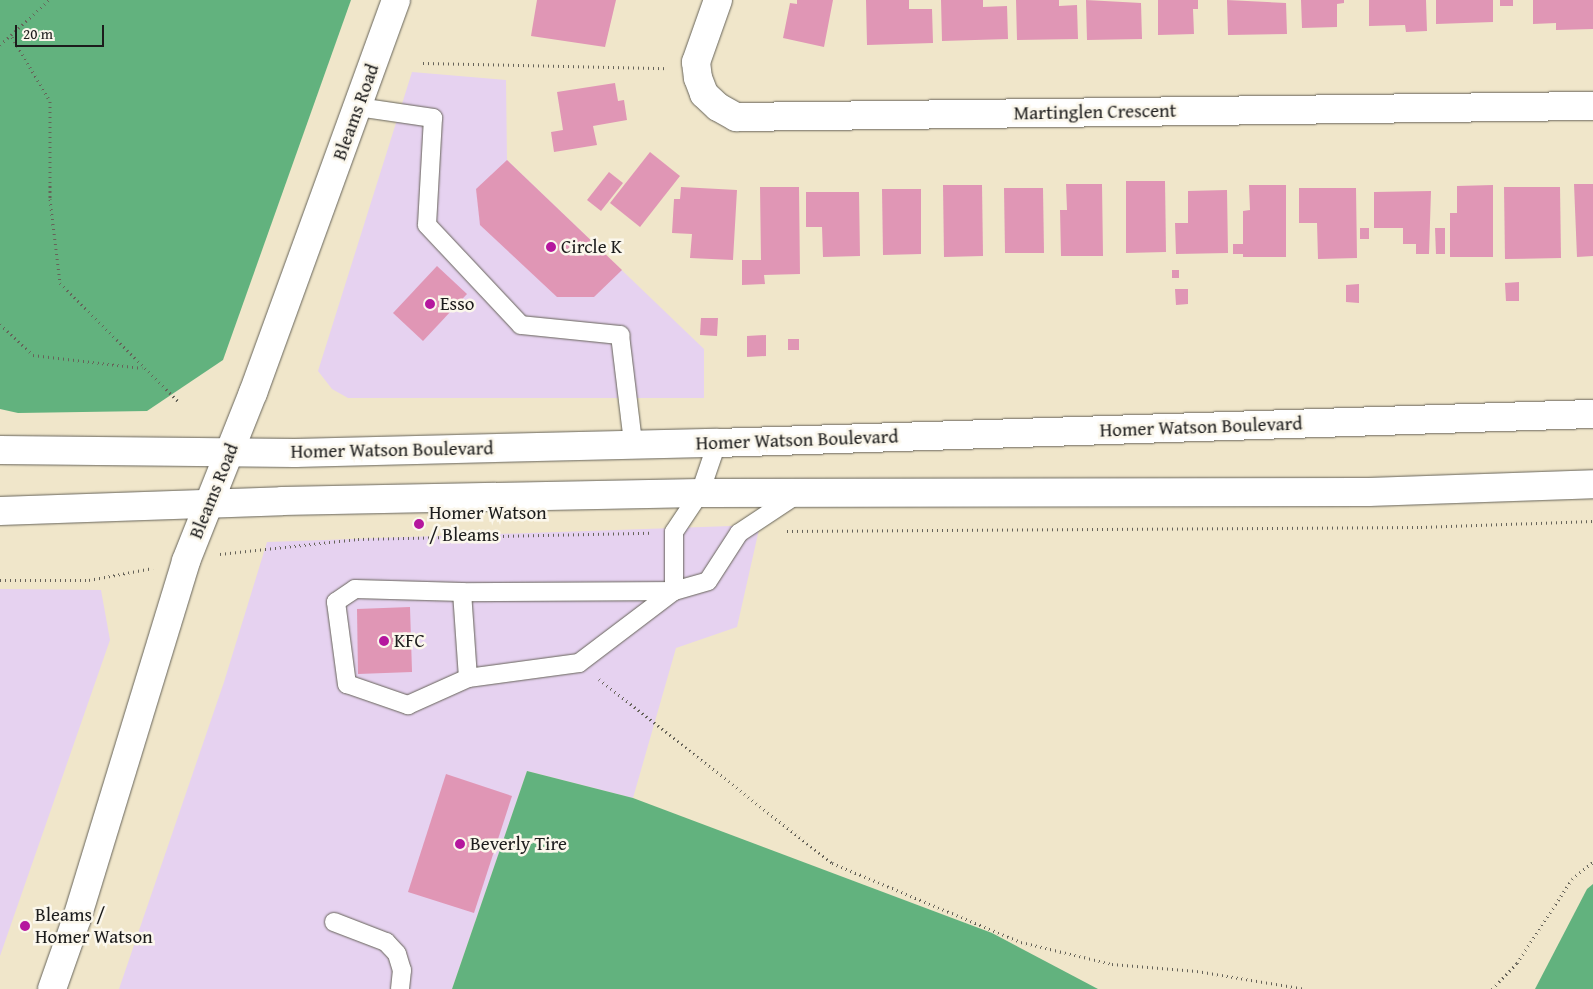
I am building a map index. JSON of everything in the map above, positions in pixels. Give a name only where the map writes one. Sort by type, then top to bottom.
[{"type":"main road","name":"Bleams Road","points":[[52,989],[186,561],[230,451],[396,0]]},
{"type":"main road","name":"Martinglen Crescent","points":[[718,0],[696,62],[698,78],[711,100],[736,117],[1593,106]]},
{"type":"main road","name":"Homer Watson Boulevard","points":[[0,450],[295,453],[633,443],[717,443],[1593,414]]},
{"type":"main road","points":[[0,512],[282,501],[700,493],[1369,492],[1593,484]]},
{"type":"lane","points":[[358,107],[434,118],[427,225],[521,325],[620,335],[633,443]]},
{"type":"lane","points":[[674,591],[674,532],[700,493],[717,443]]},
{"type":"lane","points":[[674,591],[579,663],[468,678],[408,705],[347,684],[336,602],[355,589],[462,592],[674,591],[708,581],[739,533],[798,494]]},
{"type":"lane","points":[[462,592],[468,678]]},
{"type":"lane","points":[[334,922],[386,942],[392,948],[397,954],[402,970],[400,989]]},
{"type":"path","points":[[0,44],[12,37],[49,0]]},
{"type":"path","points":[[12,37],[50,101],[50,199],[60,283],[178,401]]},
{"type":"path","points":[[423,63],[671,68]]},
{"type":"path","points":[[0,324],[33,355],[143,368]]},
{"type":"path","points":[[777,532],[1421,527],[1593,521]]},
{"type":"path","points":[[244,549],[358,539],[650,533]]},
{"type":"path","points":[[0,580],[89,580],[124,575]]},
{"type":"path","points":[[579,663],[832,862],[1021,942],[1112,964],[1197,971],[1306,989]]},
{"type":"path","points":[[1492,989],[1517,964],[1572,879],[1593,862]]},
{"type":"shaded area","points":[[412,72],[506,80],[507,160],[704,349],[704,398],[348,398],[332,389],[318,371]]},
{"type":"shaded area","points":[[760,525],[737,627],[676,648],[633,798],[527,771],[452,989],[119,989],[224,682],[267,542]]},
{"type":"shaded area","points":[[0,589],[101,590],[110,640],[0,956]]},
{"type":"green space","points":[[0,0],[351,0],[223,360],[147,411],[18,413],[0,409]]},
{"type":"green space","points":[[527,771],[633,798],[992,933],[1098,989],[452,989]]},
{"type":"green space","points":[[1593,884],[1593,989],[1535,989],[1587,889]]},
{"type":"building","points":[[537,0],[616,0],[605,47],[531,36]]},
{"type":"building","points":[[797,0],[833,0],[824,47],[783,38],[790,3],[797,4]]},
{"type":"building","points":[[866,0],[909,0],[909,9],[932,9],[933,43],[867,45]]},
{"type":"building","points":[[941,0],[983,0],[983,7],[1007,6],[1008,39],[942,41]]},
{"type":"building","points":[[1016,0],[1059,0],[1059,6],[1077,5],[1078,39],[1017,40]]},
{"type":"building","points":[[1086,0],[1141,3],[1142,39],[1087,40]]},
{"type":"building","points":[[1158,0],[1198,0],[1198,9],[1193,9],[1194,34],[1158,35]]},
{"type":"building","points":[[1227,0],[1286,3],[1287,34],[1228,35]]},
{"type":"building","points":[[1301,0],[1344,0],[1344,3],[1337,4],[1337,27],[1302,28]]},
{"type":"building","points":[[1369,0],[1426,0],[1427,31],[1406,32],[1405,25],[1369,26]]},
{"type":"building","points":[[1436,0],[1493,0],[1493,22],[1436,24]]},
{"type":"building","points":[[1500,0],[1513,0],[1513,6],[1500,6]]},
{"type":"building","points":[[1533,0],[1593,0],[1593,29],[1556,30],[1556,23],[1533,24]]},
{"type":"building","points":[[615,83],[618,101],[624,100],[627,120],[593,126],[597,145],[554,152],[551,132],[563,130],[557,92]]},
{"type":"building","points":[[650,152],[680,176],[640,227],[610,203]]},
{"type":"building","name":"Circle K","points":[[507,160],[622,270],[594,297],[557,297],[480,225],[476,189]]},
{"type":"building","points":[[609,172],[623,183],[601,211],[587,200]]},
{"type":"building","points":[[1126,181],[1165,181],[1166,252],[1126,253]]},
{"type":"building","points":[[1066,184],[1102,184],[1103,256],[1061,256],[1060,210],[1067,210]]},
{"type":"building","points":[[1574,184],[1593,184],[1593,256],[1577,257]]},
{"type":"building","points":[[943,185],[982,185],[983,256],[944,257]]},
{"type":"building","points":[[1249,185],[1286,185],[1286,257],[1243,257],[1243,254],[1233,254],[1233,244],[1243,244],[1243,211],[1250,210]]},
{"type":"building","points":[[1493,185],[1493,257],[1450,257],[1450,213],[1457,213],[1457,186]]},
{"type":"building","points":[[681,187],[737,190],[733,260],[690,258],[692,234],[672,233],[674,199],[680,199]]},
{"type":"building","points":[[760,187],[799,187],[800,274],[764,275],[765,284],[742,285],[742,260],[761,260]]},
{"type":"building","points":[[1504,187],[1560,187],[1561,258],[1505,259]]},
{"type":"building","points":[[1004,188],[1043,188],[1044,253],[1005,253]]},
{"type":"building","points":[[1299,188],[1356,188],[1357,258],[1318,259],[1317,223],[1299,223]]},
{"type":"building","points":[[882,189],[921,189],[921,254],[883,255]]},
{"type":"building","points":[[1227,190],[1228,253],[1176,254],[1175,223],[1188,223],[1188,191]]},
{"type":"building","points":[[1431,191],[1429,254],[1416,254],[1416,244],[1403,244],[1403,228],[1374,228],[1374,192]]},
{"type":"building","points":[[806,192],[859,192],[860,256],[823,257],[822,227],[806,227]]},
{"type":"building","points":[[1360,228],[1369,228],[1369,239],[1360,239]]},
{"type":"building","points":[[1435,228],[1445,228],[1445,254],[1436,254]]},
{"type":"building","name":"Esso","points":[[437,266],[467,294],[423,341],[393,313]]},
{"type":"building","points":[[1172,270],[1179,270],[1179,278],[1172,278]]},
{"type":"building","points":[[1519,282],[1519,301],[1506,301],[1505,283]]},
{"type":"building","points":[[1359,284],[1359,303],[1346,302],[1346,285]]},
{"type":"building","points":[[1175,289],[1188,289],[1188,304],[1176,305]]},
{"type":"building","points":[[701,318],[718,318],[717,336],[700,335]]},
{"type":"building","points":[[766,335],[766,356],[747,357],[747,336]]},
{"type":"building","points":[[788,339],[799,339],[799,350],[788,350]]},
{"type":"building","name":"KFC","points":[[410,607],[412,672],[358,674],[357,609]]},
{"type":"building","name":"Beverly Tire","points":[[446,774],[512,796],[474,913],[408,892]]},
{"type":"place","name":"Circle K","points":[[551,247]]},
{"type":"place","name":"Esso","points":[[430,304]]},
{"type":"place","name":"Homer Watson / Bleams","points":[[419,524]]},
{"type":"place","name":"KFC","points":[[384,641]]},
{"type":"place","name":"Beverly Tire","points":[[460,844]]},
{"type":"place","name":"Bleams / Homer Watson","points":[[25,926]]}]
